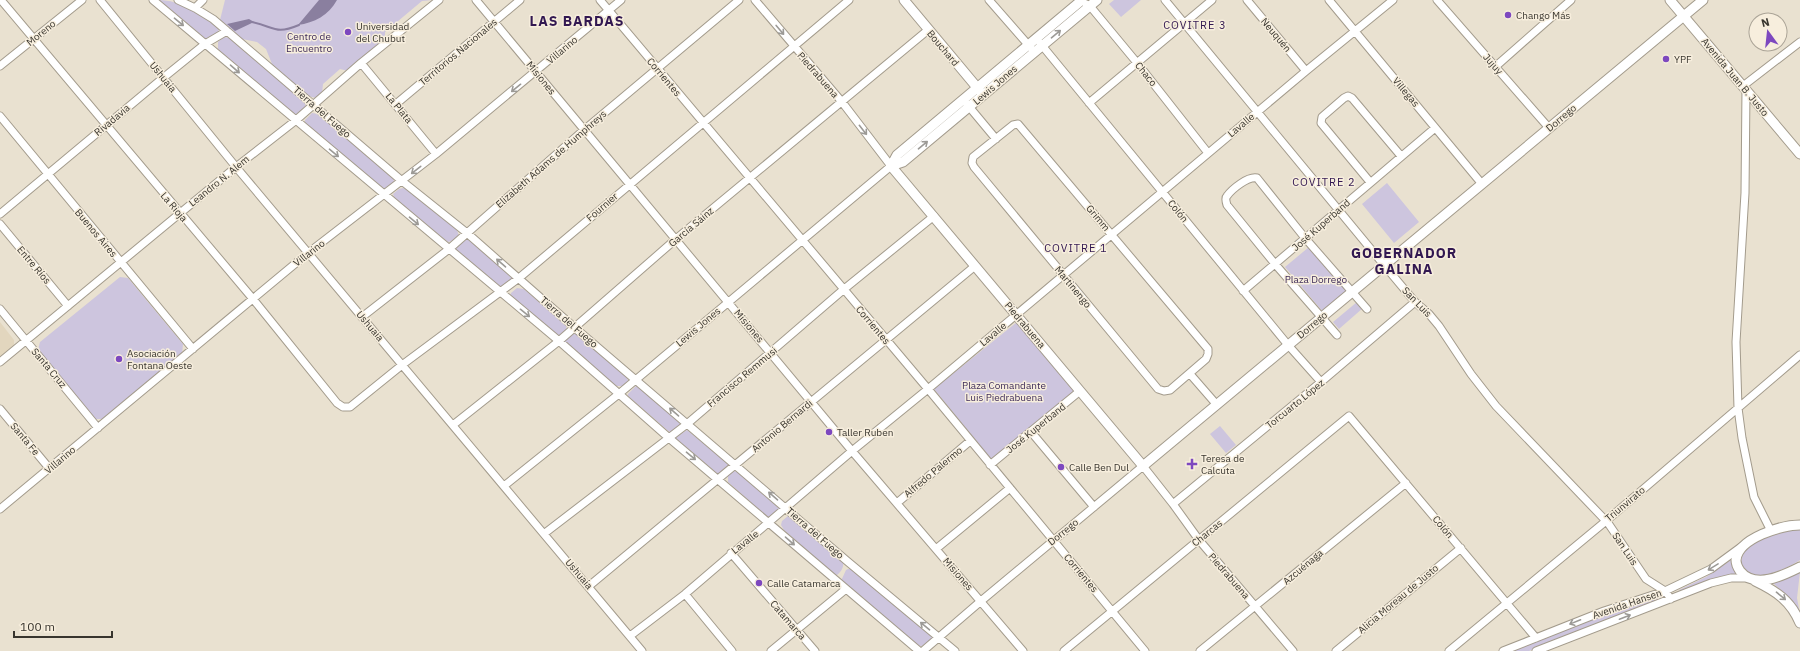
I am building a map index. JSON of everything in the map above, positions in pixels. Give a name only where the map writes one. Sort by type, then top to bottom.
[{"type":"main road","name":"Bouchard","points":[[904,0],[980,91]]},
{"type":"main road","name":"Lewis Jones","points":[[891,166],[897,155],[963,100],[980,91],[1031,49],[1036,39],[1080,0]]},
{"type":"main road","name":"Lewis Jones","points":[[1031,49],[1042,46],[1097,0]]},
{"type":"main road","name":"Avenida Juan B. Justo","points":[[1670,0],[1800,154]]},
{"type":"main road","name":"Dorrego","points":[[1143,466],[1703,0]]},
{"type":"main road","name":"Lewis Jones","points":[[891,166],[903,162],[970,107],[980,91]]},
{"type":"main road","name":"Piedrabuena","points":[[891,166],[1143,466]]},
{"type":"main road","points":[[1800,526],[1783,527],[1753,539],[1745,545],[1736,560],[1737,568],[1742,574],[1770,588],[1785,600],[1794,609],[1800,623]]},
{"type":"main road","points":[[1751,579],[1773,578],[1800,567]]},
{"type":"street","name":"La Rioja","points":[[1,0],[253,299],[336,403],[350,407]]},
{"type":"street","name":"Moreno","points":[[0,66],[82,0]]},
{"type":"street","name":"Ushuaia","points":[[100,0],[236,167],[545,533],[642,651]]},
{"type":"street","name":"Tierra del Fuego","points":[[153,0],[384,196],[559,341],[620,393],[669,438],[718,478],[919,651]]},
{"type":"street","name":"Tierra del Fuego","points":[[178,0],[196,8],[213,19],[402,181],[467,233],[687,424],[955,651]]},
{"type":"street","points":[[196,8],[203,0]]},
{"type":"street","name":"Leandro N. Alem","points":[[0,362],[236,167],[295,121],[361,63],[439,0]]},
{"type":"street","name":"Misiones","points":[[476,0],[629,184],[729,301],[852,451],[1023,651]]},
{"type":"street","name":"Territorios Nacionales","points":[[396,104],[520,0]]},
{"type":"street","name":"Corrientes","points":[[600,0],[928,389],[1145,651]]},
{"type":"street","name":"Villarino","points":[[0,509],[308,253],[384,196],[436,154],[537,72],[621,0]]},
{"type":"street","name":"Elizabeth Adams de Humphreys","points":[[362,317],[449,249],[584,130],[739,0]]},
{"type":"street","name":"Piedrabuena","points":[[755,0],[842,102],[891,166]]},
{"type":"street","name":"Fournier","points":[[350,407],[402,365],[519,278],[848,0]]},
{"type":"street","points":[[989,0],[1031,49]]},
{"type":"street","name":"Chaco","points":[[1080,0],[1090,6],[1208,153]]},
{"type":"street","name":"San Luis","points":[[1166,0],[1384,265],[1415,302],[1429,314],[1439,326],[1471,374],[1506,417],[1606,521],[1646,578],[1665,591],[1671,599]]},
{"type":"street","points":[[1090,102],[1138,64],[1212,0]]},
{"type":"street","name":"Neuquén","points":[[1247,0],[1306,71]]},
{"type":"street","name":"Villegas","points":[[1329,0],[1482,184]]},
{"type":"street","name":"Lavalle","points":[[630,636],[685,594],[731,553],[769,523],[852,451],[1064,276],[1208,153],[1393,0]]},
{"type":"street","name":"Jujuy","points":[[1437,0],[1549,128]]},
{"type":"street","points":[[1495,67],[1571,0]]},
{"type":"street","name":"García Sáinz","points":[[454,425],[575,328],[676,239],[928,30]]},
{"type":"street","name":"Rivadavia","points":[[0,214],[205,44],[227,31]]},
{"type":"street","name":"Colón","points":[[1036,39],[1090,102],[1243,291],[1321,382]]},
{"type":"street","points":[[1771,531],[1754,497],[1738,408],[1736,342],[1745,193],[1744,87],[1800,42]]},
{"type":"street","name":"La Plata","points":[[361,63],[436,154]]},
{"type":"street","points":[[1370,182],[1321,123],[1322,117],[1327,112],[1344,98],[1348,96],[1352,98],[1401,156]]},
{"type":"street","points":[[963,100],[996,139]]},
{"type":"street","name":"Buenos Aires","points":[[0,116],[193,349]]},
{"type":"street","name":"Grimm","points":[[996,139],[1013,125],[1018,124],[1208,349],[1206,359],[1190,374]]},
{"type":"street","name":"José Kuperband","points":[[1243,291],[1435,128]]},
{"type":"street","name":"Martinengo","points":[[996,139],[973,157],[972,163],[974,168],[1158,389],[1164,391],[1170,390],[1190,374]]},
{"type":"street","name":"Lewis Jones","points":[[504,486],[636,380],[891,166]]},
{"type":"street","points":[[1337,335],[1275,264],[1227,205],[1227,196],[1247,179],[1252,177],[1256,178],[1305,238],[1367,308]]},
{"type":"street","name":"Francisco Remmusi","points":[[545,533],[687,424],[843,290],[934,216]]},
{"type":"street","name":"Entre Ríos","points":[[0,224],[68,306]]},
{"type":"street","name":"Antonio Bernardi","points":[[589,586],[885,339],[975,266]]},
{"type":"street","name":"Torcuarto López","points":[[1173,504],[1415,302]]},
{"type":"street","name":"Santa Cruz","points":[[0,309],[98,428]]},
{"type":"street","name":"Triunvirato","points":[[1449,651],[1606,521],[1800,355]]},
{"type":"street","points":[[1190,374],[1217,405]]},
{"type":"street","name":"José Kuperband","points":[[990,465],[1032,433],[1080,391]]},
{"type":"street","name":"Santa Fe","points":[[0,409],[49,468]]},
{"type":"street","name":"Colón","points":[[1350,416],[1536,638]]},
{"type":"street","name":"Charcas","points":[[1064,651],[1350,416]]},
{"type":"street","points":[[1032,433],[1094,507]]},
{"type":"street","name":"Alfredo Palermo","points":[[896,503],[970,441]]},
{"type":"street","name":"Piedrabuena","points":[[1143,466],[1173,504],[1198,540],[1293,651]]},
{"type":"street","name":"Dorrego","points":[[923,651],[980,601],[1143,466]]},
{"type":"street","name":"Azcuénaga","points":[[1200,651],[1406,483]]},
{"type":"street","points":[[936,548],[1010,488]]},
{"type":"street","name":"Avenida Hansen","points":[[1503,651],[1604,611],[1665,591],[1711,569],[1745,545]]},
{"type":"street","name":"Alicia Moreau de Justo","points":[[1336,651],[1461,548]]},
{"type":"street","name":"Catamarca","points":[[731,553],[815,651]]},
{"type":"street","name":"Avenida Hansen","points":[[1536,651],[1711,584],[1731,578],[1751,579]]},
{"type":"street","points":[[772,651],[846,589]]},
{"type":"street","points":[[685,594],[732,651]]},
{"type":"shaded area","points":[[319,0],[337,0],[325,14],[315,20],[298,25]]},
{"type":"shaded area","points":[[249,19],[254,22],[235,31],[227,24]]},
{"type":"shaded area","points":[[0,322],[14,340],[14,345],[0,357]]},
{"type":"green space","points":[[159,0],[175,2],[190,8],[217,26],[219,30],[207,40],[205,39]]},
{"type":"green space","name":"Centro de Encuentro","points":[[225,0],[432,0],[422,1],[385,32],[385,40],[348,71],[340,69],[323,84],[322,93],[316,98],[308,96],[272,64],[266,49],[257,42],[242,39],[220,20]]},
{"type":"green space","points":[[1114,0],[1141,0],[1121,17],[1109,4]]},
{"type":"green space","points":[[224,37],[231,38],[305,102],[306,108],[300,113],[293,115],[218,49],[218,42]]},
{"type":"green space","points":[[312,113],[319,114],[393,177],[394,182],[386,191],[305,123],[305,120]]},
{"type":"green space","points":[[1387,183],[1419,222],[1394,243],[1362,204]]},
{"type":"green space","points":[[399,189],[407,189],[457,230],[459,236],[448,242],[395,200],[393,194]]},
{"type":"green space","points":[[469,239],[514,279],[503,287],[499,287],[456,250],[455,248]]},
{"type":"green space","name":"Plaza Dorrego","points":[[1309,247],[1347,291],[1323,312],[1285,267]]},
{"type":"green space","points":[[120,277],[128,278],[183,344],[182,354],[105,419],[95,419],[38,350],[40,342]]},
{"type":"green space","points":[[517,288],[524,289],[566,325],[567,331],[558,337],[510,297],[511,293]]},
{"type":"green space","points":[[1357,302],[1363,308],[1339,329],[1333,322]]},
{"type":"green space","name":"Plaza Comandante Luis Piedrabuena","points":[[1017,322],[1074,391],[991,459],[934,389]]},
{"type":"green space","points":[[572,334],[576,334],[627,376],[628,381],[623,386],[615,386],[565,343],[565,340]]},
{"type":"green space","points":[[636,386],[638,386],[682,424],[677,431],[670,432],[667,430],[628,396],[628,394]]},
{"type":"green space","points":[[1220,426],[1236,445],[1226,453],[1210,434]]},
{"type":"green space","points":[[687,430],[730,465],[721,475],[675,438]]},
{"type":"green space","points":[[734,471],[738,472],[781,510],[771,518],[766,516],[728,482],[728,476]]},
{"type":"green space","points":[[788,516],[791,516],[843,562],[843,568],[837,575],[833,574],[784,530],[781,525],[782,521]]},
{"type":"green space","points":[[1800,530],[1800,560],[1770,574],[1753,575],[1746,572],[1741,564],[1742,559],[1743,555],[1752,545],[1770,535]]},
{"type":"green space","points":[[1731,560],[1736,574],[1711,579],[1680,591],[1679,590],[1706,577]]},
{"type":"green space","points":[[852,569],[931,636],[933,640],[930,644],[921,646],[916,645],[841,581],[846,570]]},
{"type":"green space","points":[[1800,572],[1797,598],[1800,614],[1786,595],[1773,583]]},
{"type":"green space","points":[[1664,595],[1666,599],[1529,651],[1513,651],[1632,604]]},
{"type":"waterway","points":[[252,22],[280,30],[299,25]]},
{"type":"place","name":"Chango Más","points":[[1508,15]]},
{"type":"place","name":"Universidad del Chubut","points":[[348,32]]},
{"type":"place","name":"YPF","points":[[1666,59]]},
{"type":"place","name":"Asociación Fontana Oeste","points":[[119,359]]},
{"type":"place","name":"Taller Ruben","points":[[829,432]]},
{"type":"place","name":"Teresa de Calcuta","points":[[1192,464]]},
{"type":"place","name":"Calle Ben Dul","points":[[1061,467]]},
{"type":"place","name":"Calle Catamarca","points":[[759,583]]},
{"type":"district","name":"LAS BARDAS","points":[[577,21]]},
{"type":"district","name":"COVITRE 3","points":[[1195,25]]},
{"type":"district","name":"COVITRE 2","points":[[1324,182]]},
{"type":"district","name":"COVITRE 1","points":[[1076,248]]},
{"type":"district","name":"GOBERNADOR GALINA","points":[[1404,262]]}]
